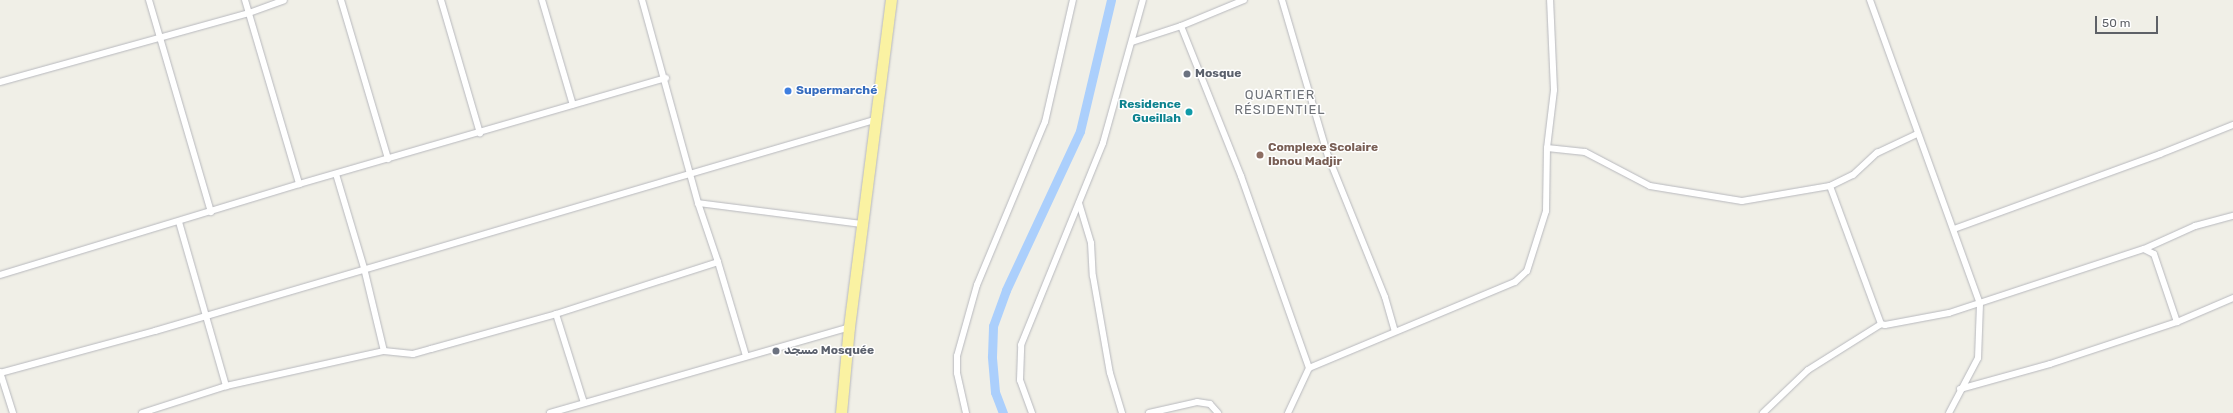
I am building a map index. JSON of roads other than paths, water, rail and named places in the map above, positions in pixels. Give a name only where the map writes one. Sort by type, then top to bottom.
[{"type":"highway","points":[[840,413],[861,224],[890,0]]},
{"type":"street","points":[[149,0],[211,212]]},
{"type":"street","points":[[245,0],[299,184]]},
{"type":"street","points":[[0,82],[249,13],[284,0]]},
{"type":"street","points":[[341,0],[388,159]]},
{"type":"street","points":[[441,0],[480,133]]},
{"type":"street","points":[[542,0],[574,105]]},
{"type":"street","points":[[642,0],[666,78],[698,203],[718,262],[746,356]]},
{"type":"street","points":[[966,413],[957,373],[957,356],[977,286],[1045,122],[1073,0]]},
{"type":"street","points":[[1032,413],[1020,380],[1021,345],[1104,143],[1143,0]]},
{"type":"street","points":[[1132,42],[1181,26],[1244,0]]},
{"type":"street","points":[[1282,0],[1328,156],[1385,297],[1395,330]]},
{"type":"street","points":[[1288,413],[1309,368],[1395,330],[1515,282],[1527,271],[1546,211],[1547,148],[1554,90],[1550,0]]},
{"type":"street","points":[[1870,0],[1917,134],[1954,229],[1980,304],[1980,345],[1978,358],[1960,389],[1949,413]]},
{"type":"street","points":[[1181,26],[1241,176],[1309,368]]},
{"type":"street","points":[[0,275],[179,222],[299,184],[480,133],[666,78]]},
{"type":"street","points":[[13,413],[0,373],[206,315],[874,120]]},
{"type":"street","points":[[1954,229],[2160,154],[2233,125]]},
{"type":"street","points":[[1547,148],[1585,152],[1650,186],[1742,201],[1830,186],[1853,175],[1877,153],[1917,134]]},
{"type":"street","points":[[336,174],[364,268],[384,350]]},
{"type":"street","points":[[1830,186],[1881,324]]},
{"type":"street","points":[[698,203],[861,224]]},
{"type":"street","points":[[1079,203],[1091,243],[1093,276],[1110,373],[1122,413]]},
{"type":"street","points":[[1763,413],[1808,370],[1881,324],[1885,325],[1949,313],[1980,304],[2144,249],[2195,226],[2233,216]]},
{"type":"street","points":[[179,222],[226,386]]},
{"type":"street","points":[[2144,249],[2154,254],[2178,322]]},
{"type":"street","points":[[142,413],[153,412],[226,386],[384,350],[413,354],[556,314],[718,262]]},
{"type":"street","points":[[1960,389],[2050,364],[2178,322],[2233,298]]},
{"type":"street","points":[[556,314],[584,403]]},
{"type":"street","points":[[550,413],[849,327]]},
{"type":"street","points":[[1149,413],[1197,402],[1210,404],[1218,413]]},
{"type":"waterway","points":[[1003,413],[995,392],[992,356],[993,326],[1006,290],[1080,131],[1111,0]]},
{"type":"place","name":"Mosque","points":[[1187,74]]},
{"type":"place","name":"Supermarché","points":[[788,91]]},
{"type":"place","name":"Residence Gueillah","points":[[1189,112]]},
{"type":"place","name":"Complexe Scolaire Ibnou Madjir","points":[[1260,155]]},
{"type":"place","name":"مسجد Mosquée","points":[[776,351]]},
{"type":"district","name":"QUARTIER RÉSIDENTIEL","points":[[1280,104]]}]
